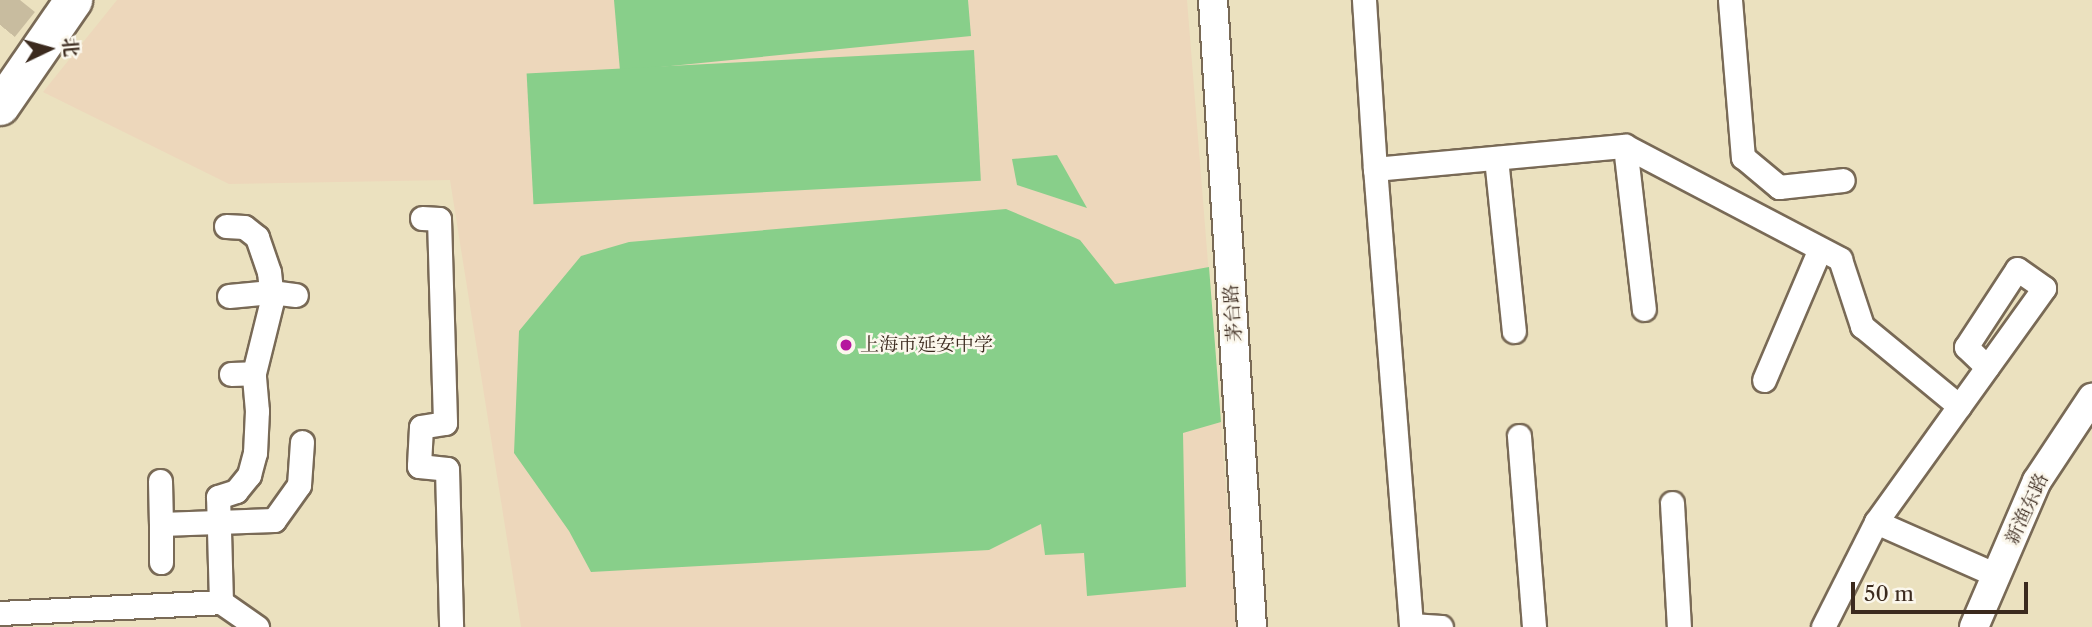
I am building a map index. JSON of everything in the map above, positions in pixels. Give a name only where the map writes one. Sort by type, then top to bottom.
[{"type":"main road","points":[[0,106],[72,0]]},
{"type":"street","name":"茅台路","points":[[1213,0],[1252,627]]},
{"type":"street","points":[[1364,0],[1410,626],[1441,627]]},
{"type":"street","points":[[1730,0],[1744,158],[1779,187],[1843,180]]},
{"type":"street","points":[[1375,169],[1625,146],[1840,260],[1862,326],[1959,406]]},
{"type":"street","points":[[1625,146],[1644,309]]},
{"type":"street","points":[[1496,158],[1514,331]]},
{"type":"street","points":[[422,218],[439,219],[445,423],[421,427],[419,466],[447,469],[451,627]]},
{"type":"street","points":[[221,602],[218,497],[236,491],[248,475],[254,453],[257,411],[254,373],[265,335],[271,292],[269,272],[257,237],[244,227],[226,226]]},
{"type":"street","points":[[1765,380],[1820,249]]},
{"type":"street","points":[[229,296],[271,292],[296,295]]},
{"type":"street","points":[[1823,627],[1876,522],[1987,367]]},
{"type":"street","points":[[231,374],[254,373]]},
{"type":"street","name":"新渔东路","points":[[1974,627],[2037,481],[2092,398]]},
{"type":"street","points":[[1519,436],[1534,627]]},
{"type":"street","points":[[161,524],[274,520],[299,485],[302,442]]},
{"type":"street","points":[[160,481],[161,562]]},
{"type":"street","points":[[1672,503],[1679,627]]},
{"type":"street","points":[[1876,522],[1996,575]]},
{"type":"street","points":[[0,613],[221,602],[257,627]]},
{"type":"shaded area","name":"上海市延安中学","points":[[117,0],[1187,0],[1237,627],[521,627],[450,180],[229,184],[43,92]]},
{"type":"green space","points":[[614,0],[968,0],[971,36],[620,71]]},
{"type":"green space","points":[[974,50],[981,181],[533,204],[527,73]]},
{"type":"green space","points":[[1057,155],[1087,208],[1017,185],[1012,159]]},
{"type":"green space","points":[[1006,209],[1080,240],[1115,284],[1209,267],[1221,422],[1183,433],[1186,587],[1087,596],[1084,553],[1045,555],[1041,524],[989,550],[591,572],[569,531],[514,453],[519,331],[581,256],[629,242]]},
{"type":"tunnel","points":[[0,25],[20,0]]},
{"type":"place","name":"上海市延安中学","points":[[846,345]]}]
